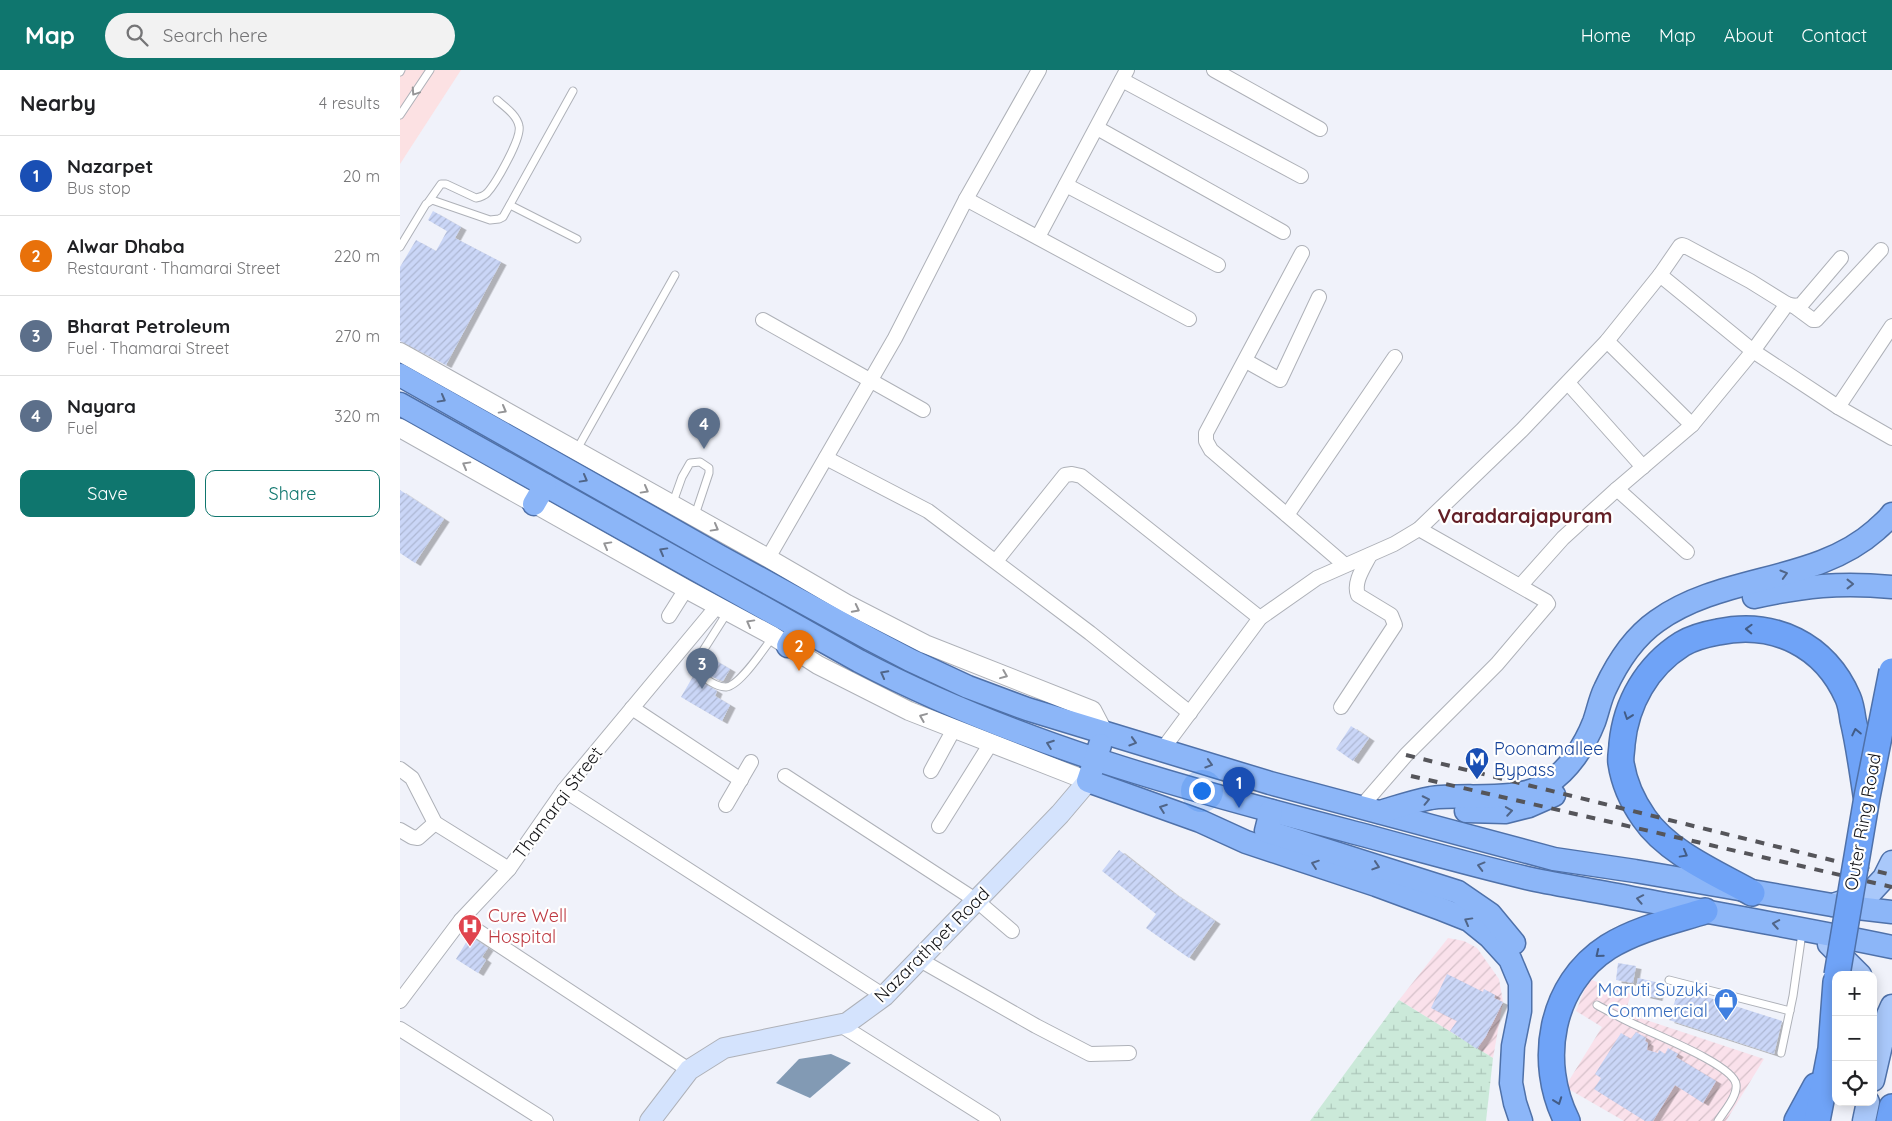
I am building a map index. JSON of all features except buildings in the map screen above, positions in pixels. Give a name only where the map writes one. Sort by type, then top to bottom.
[{"type":"highway","points":[[400,375],[668,514],[719,556],[910,660],[968,687],[1027,709],[1270,783],[1554,859],[1635,871],[1752,893],[1892,912]]},
{"type":"highway","points":[[400,404],[540,494],[787,637],[902,684],[1246,842],[1368,882],[1469,920],[1483,931],[1510,959],[1520,984],[1520,1010],[1513,1046],[1511,1084],[1514,1103],[1521,1121]]},
{"type":"highway","points":[[1370,810],[1430,798],[1459,796],[1490,797],[1527,791],[1546,784],[1567,767],[1581,748],[1594,722],[1604,691],[1617,664],[1635,641],[1657,621],[1692,601],[1829,559],[1861,543],[1892,514]]},
{"type":"highway","points":[[1409,819],[1455,810],[1505,812],[1529,806],[1557,793],[1580,772],[1594,751],[1613,698],[1630,670],[1652,644],[1677,624],[1743,600],[1795,588],[1829,584],[1892,587]]},
{"type":"highway","points":[[1752,893],[1672,847],[1645,820],[1628,792],[1620,761],[1624,729],[1634,697],[1648,674],[1662,659],[1684,643],[1734,628],[1764,630],[1795,639],[1818,654],[1836,676],[1848,699],[1857,739],[1866,797]]},
{"type":"highway","name":"Outer Ring Road","points":[[1838,971],[1866,797],[1892,671]]},
{"type":"highway","points":[[1092,770],[1104,733]]},
{"type":"highway","points":[[1092,770],[1204,794],[1531,879],[1892,947]]},
{"type":"highway","points":[[1271,811],[1266,831],[1458,892],[1490,914],[1513,942],[1529,975],[1533,1024],[1526,1055],[1522,1091],[1530,1121]]},
{"type":"highway","points":[[1567,1121],[1554,1090],[1550,1057],[1557,1014],[1572,985],[1588,964],[1608,948],[1642,931],[1705,911]]},
{"type":"highway","points":[[1817,1121],[1831,1049],[1833,1016]]},
{"type":"highway","points":[[1797,1121],[1828,1063]]},
{"type":"highway","points":[[1889,1121],[1892,1108]]},
{"type":"main road","name":"Nazarathpet Road","points":[[650,1121],[689,1070],[724,1048],[847,1023],[884,996],[1060,814],[1092,770]]},
{"type":"main road","points":[[1832,905],[1871,892],[1884,878],[1892,862]]},
{"type":"main road","points":[[1809,930],[1855,971]]},
{"type":"main road","points":[[1877,1063],[1888,1015],[1892,1006]]},
{"type":"main road","points":[[1849,1121],[1852,1106]]},
{"type":"main road","points":[[1864,1121],[1867,1106]]},
{"type":"street","points":[[768,558],[895,338],[966,199],[1039,70]]},
{"type":"street","points":[[1214,70],[1320,129]]},
{"type":"street","points":[[1038,238],[1125,75],[1301,176]]},
{"type":"street","points":[[1096,128],[1283,232]]},
{"type":"street","points":[[1066,185],[1218,265]]},
{"type":"street","points":[[966,199],[1189,319]]},
{"type":"street","points":[[1162,750],[1260,618],[1317,578],[1394,544],[1419,529],[1568,383],[1607,341],[1660,275],[1677,248],[1682,245],[1750,281],[1813,320],[1816,320],[1882,250]]},
{"type":"street","points":[[1302,253],[1206,433],[1206,442],[1211,450],[1345,565]]},
{"type":"street","points":[[1791,305],[1801,305],[1841,258]]},
{"type":"street","points":[[1660,275],[1753,351],[1838,407],[1892,438]]},
{"type":"street","points":[[1246,361],[1280,380],[1319,297]]},
{"type":"street","points":[[1521,585],[1563,538],[1692,425],[1791,305]]},
{"type":"street","points":[[763,320],[923,410]]},
{"type":"street","points":[[1838,407],[1892,326]]},
{"type":"street","points":[[1607,341],[1692,425]]},
{"type":"street","points":[[400,352],[576,451],[668,514],[694,517],[847,604],[925,644],[1092,710],[1104,733]]},
{"type":"street","points":[[1287,515],[1395,357]]},
{"type":"street","points":[[1568,383],[1644,467]]},
{"type":"street","points":[[400,428],[540,494],[686,589],[787,637],[818,665],[909,711],[991,743],[1092,770]]},
{"type":"street","points":[[826,458],[928,511],[1090,633],[1190,713]]},
{"type":"street","points":[[996,561],[1065,475],[1072,474],[1081,476],[1260,618]]},
{"type":"street","points":[[1617,489],[1687,552]]},
{"type":"street","points":[[1370,810],[1406,755],[1496,664],[1548,604],[1521,585],[1419,529]]},
{"type":"street","points":[[1341,707],[1395,625],[1391,615],[1358,595],[1356,588],[1358,581],[1370,555]]},
{"type":"street","points":[[669,616],[686,589]]},
{"type":"street","name":"Thamarai Street","points":[[400,1001],[461,920],[509,869],[564,790],[632,708],[723,608]]},
{"type":"street","points":[[632,708],[741,780]]},
{"type":"street","points":[[931,771],[954,730]]},
{"type":"street","points":[[939,826],[991,743]]},
{"type":"street","points":[[726,805],[751,762]]},
{"type":"street","points":[[400,769],[412,778],[435,824],[509,869]]},
{"type":"street","points":[[785,776],[977,901],[1012,931]]},
{"type":"street","points":[[564,790],[884,996]]},
{"type":"street","points":[[400,830],[412,837],[418,838],[435,824]]},
{"type":"street","points":[[461,920],[689,1070]]},
{"type":"street","points":[[920,960],[1028,1022],[1090,1054],[1129,1053]]},
{"type":"street","points":[[839,1024],[993,1121]]},
{"type":"street","points":[[400,1029],[546,1121]]},
{"type":"lane","points":[[400,115],[430,70]]},
{"type":"lane","points":[[429,201],[437,200],[495,220],[503,217],[573,91]]},
{"type":"lane","points":[[400,247],[441,184],[446,184],[476,198],[484,195],[491,187],[516,143],[520,131],[514,117],[497,100]]},
{"type":"lane","points":[[510,205],[577,240]]},
{"type":"lane","points":[[576,451],[675,275]]},
{"type":"lane","points":[[668,514],[686,468],[690,463],[700,462],[709,468],[709,473],[694,517]]},
{"type":"lane","points":[[723,608],[697,664],[699,671],[704,677],[717,685],[726,687],[738,681],[787,637]]},
{"type":"lane","points":[[1781,1054],[1809,930]]},
{"type":"lane","points":[[1669,980],[1790,1011]]},
{"type":"lane","points":[[1597,1004],[1625,1020],[1710,1060],[1730,1075],[1735,1080],[1736,1091],[1718,1121]]},
{"type":"shaded area","points":[[400,70],[461,70],[400,164]]},
{"type":"shaded area","points":[[1448,938],[1464,941],[1477,948],[1499,979],[1503,1002],[1493,1058],[1399,1000]]},
{"type":"shaded area","points":[[1589,979],[1631,994],[1625,1013],[1764,1059],[1726,1121],[1624,1121],[1565,1087],[1602,1027],[1576,1011]]},
{"type":"green space","points":[[1399,1000],[1493,1058],[1486,1121],[1310,1121]]},
{"type":"water","points":[[831,1054],[851,1063],[810,1098],[776,1083],[799,1059]]},
{"type":"railway","points":[[1406,755],[1892,875]]},
{"type":"railway","points":[[1411,776],[1892,887]]},
{"type":"place","name":"Nayara","points":[[704,449]]},
{"type":"place","name":"Alwar Dhaba","points":[[799,671]]},
{"type":"place","name":"Bharat Petroleum","points":[[702,689]]},
{"type":"place","name":"Poonamallee Bypass","points":[[1477,780]]},
{"type":"place","name":"Nazarpet","points":[[1239,808]]},
{"type":"place","name":"Cure Well Hospital","points":[[470,947]]},
{"type":"place","name":"Maruti Suzuki Commercial","points":[[1726,1021]]},
{"type":"district","name":"Varadarajapuram","points":[[1525,516]]}]
